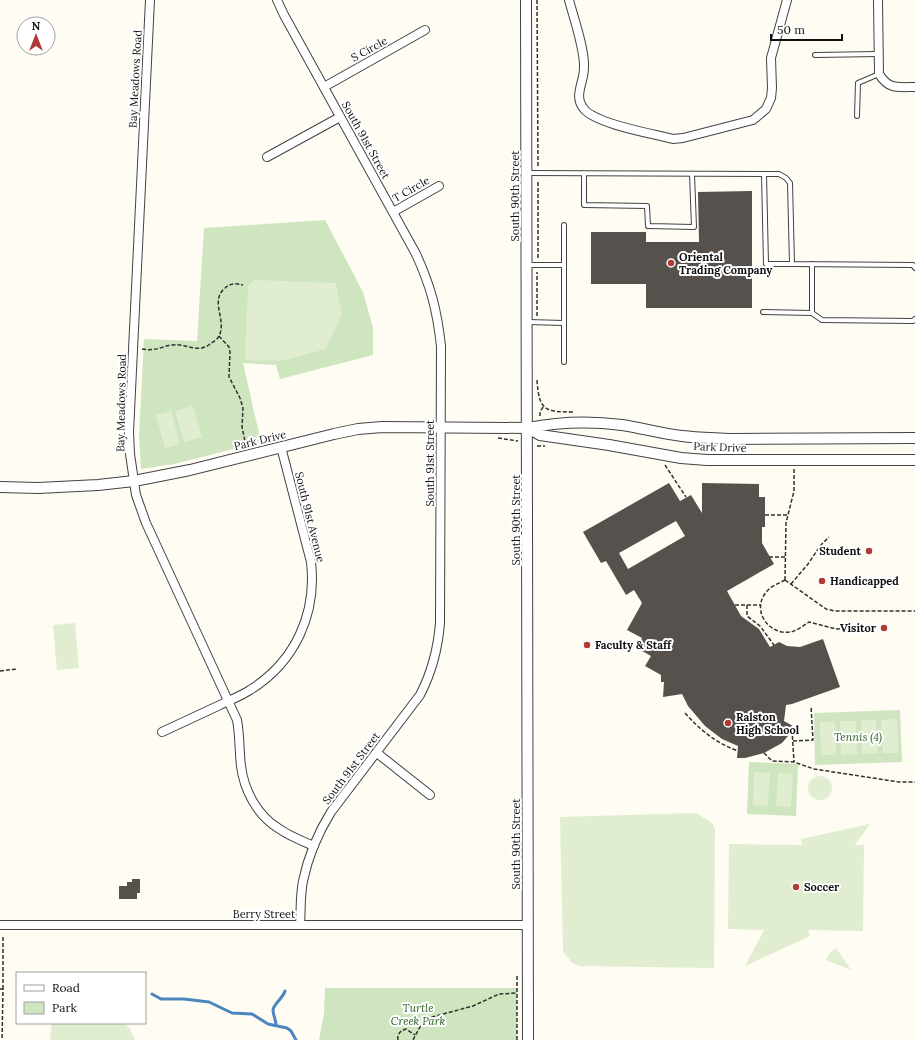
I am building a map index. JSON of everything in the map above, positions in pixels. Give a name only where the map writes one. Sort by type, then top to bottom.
[{"type":"street","name":"Bay Meadows Road","points":[[150,0],[129,432],[130,454],[136,495],[146,524],[237,720],[241,766],[244,779],[255,804],[261,813],[278,829],[314,846]]},
{"type":"street","name":"South 91st Street","points":[[277,0],[416,254],[433,297],[438,318],[440,346],[440,623],[437,649],[430,673],[420,695],[331,812],[324,824],[309,858],[303,881],[300,925]]},
{"type":"street","name":"South 90th Street","points":[[526,0],[527,173],[532,265],[532,322],[528,428],[528,1040]]},
{"type":"street","points":[[569,0],[581,46],[584,69],[579,90],[580,101],[584,110],[594,117],[614,124],[674,138],[684,138],[753,120],[766,109],[771,98],[772,88],[770,72],[771,58],[787,0]]},
{"type":"street","points":[[878,0],[879,74],[884,82],[891,87],[915,87]]},
{"type":"street","name":"S Circle","points":[[324,87],[425,30]]},
{"type":"street","points":[[267,157],[340,117]]},
{"type":"street","name":"T Circle","points":[[393,212],[439,186]]},
{"type":"street","name":"Park Drive","points":[[0,487],[38,488],[98,485],[134,481],[190,470],[334,434],[358,429],[382,427],[528,428],[543,425],[600,423],[622,425],[681,436],[706,438],[915,438]]},
{"type":"street","name":"Park Drive","points":[[528,428],[540,435],[609,445],[681,458],[707,460],[915,460]]},
{"type":"street","name":"South 91st Avenue","points":[[162,732],[242,695],[259,684],[281,664],[299,638],[310,607],[312,584],[311,562],[281,447]]},
{"type":"street","points":[[376,753],[430,795]]},
{"type":"street","name":"Berry Street","points":[[0,925],[528,925]]},
{"type":"lane","points":[[815,55],[878,54]]},
{"type":"lane","points":[[857,116],[858,83],[879,74]]},
{"type":"lane","points":[[527,173],[779,174],[786,178],[790,183],[792,264]]},
{"type":"lane","points":[[584,174],[584,205],[647,206],[648,226],[694,227],[692,174]]},
{"type":"lane","points":[[764,174],[766,264],[913,265],[915,268]]},
{"type":"lane","points":[[564,225],[564,362]]},
{"type":"lane","points":[[812,264],[812,313]]},
{"type":"lane","points":[[532,265],[564,265]]},
{"type":"lane","points":[[763,312],[812,313],[822,320],[914,321],[915,319]]},
{"type":"lane","points":[[532,322],[564,322]]},
{"type":"path","points":[[532,322],[532,265],[538,173],[537,0]]},
{"type":"path","points":[[141,349],[155,350],[173,344],[195,349],[208,346],[219,336],[222,322],[218,297],[226,287],[232,284],[243,285]]},
{"type":"path","points":[[219,336],[229,347],[229,377],[240,398],[243,408],[242,427],[246,446]]},
{"type":"path","points":[[537,378],[540,400],[543,406],[550,411],[581,413]]},
{"type":"path","points":[[663,462],[686,497]]},
{"type":"path","points":[[785,580],[787,516],[794,491],[794,467]]},
{"type":"path","points":[[765,515],[787,516]]},
{"type":"path","points":[[791,584],[808,564],[820,546],[829,537]]},
{"type":"path","points":[[769,557],[786,557]]},
{"type":"path","points":[[785,580],[826,608],[835,611],[915,611]]},
{"type":"path","points":[[785,580],[768,590],[762,597],[761,613],[768,625],[774,630],[782,632],[795,631],[809,622],[836,629],[852,628]]},
{"type":"path","points":[[735,605],[761,605]]},
{"type":"path","points":[[747,605],[747,616],[760,626],[774,645]]},
{"type":"path","points":[[0,671],[17,669]]},
{"type":"path","points":[[792,741],[813,740],[811,706]]},
{"type":"path","points":[[685,713],[708,736],[728,748],[738,751]]},
{"type":"path","points":[[792,730],[794,762]]},
{"type":"path","points":[[764,753],[772,761],[794,762],[814,769],[899,782],[915,782]]},
{"type":"path","points":[[2,1040],[1,989],[3,935]]},
{"type":"path","points":[[413,1040],[421,1025],[432,1017],[468,1007],[499,994],[517,993],[517,1040]]},
{"type":"path","points":[[398,1040],[399,1034],[402,1030],[406,1029],[415,1035]]},
{"type":"green space","points":[[325,220],[363,292],[373,328],[373,355],[280,379],[276,365],[243,363],[261,442],[174,464],[141,469],[139,436],[144,339],[197,341],[204,228]]},
{"type":"green space","points":[[255,280],[336,283],[342,314],[326,349],[281,361],[245,360],[248,285]]},
{"type":"green space","points":[[193,406],[202,437],[184,442],[175,411]]},
{"type":"green space","points":[[171,411],[180,444],[165,448],[156,415]]},
{"type":"green space","points":[[75,623],[79,668],[57,670],[53,625]]},
{"type":"green space","name":"Tennis (4)","points":[[900,710],[902,762],[815,765],[814,713]]},
{"type":"green space","points":[[897,719],[898,753],[883,753],[881,720]]},
{"type":"green space","points":[[861,720],[876,720],[878,753],[862,754]]},
{"type":"green space","points":[[835,721],[836,755],[821,755],[820,722]]},
{"type":"green space","points":[[840,721],[856,721],[857,754],[841,755]]},
{"type":"green space","points":[[749,762],[798,764],[796,816],[747,814]]},
{"type":"green space","points":[[754,772],[770,773],[768,806],[753,805]]},
{"type":"green space","points":[[778,773],[793,774],[791,807],[776,806]]},
{"type":"green space","points":[[820,776],[828,780],[832,788],[828,796],[820,800],[812,796],[808,788],[812,780]]},
{"type":"green space","points":[[696,813],[712,823],[715,829],[714,968],[580,966],[572,963],[563,951],[560,817]]},
{"type":"green space","name":"Soccer","points":[[870,824],[855,845],[864,845],[863,931],[808,930],[810,936],[745,966],[764,930],[728,929],[729,844],[802,845],[801,839]]},
{"type":"green space","points":[[836,948],[851,970],[826,960],[830,953]]},
{"type":"green space","name":"Turtle Creek Park","points":[[325,988],[517,988],[517,1040],[319,1040],[324,1013]]},
{"type":"green space","points":[[52,1024],[126,1024],[135,1040],[50,1040]]},
{"type":"building","name":"Oriental Trading Company","points":[[752,191],[752,308],[646,308],[646,284],[591,284],[591,232],[646,232],[646,242],[699,242],[698,192]]},
{"type":"building","name":"Ralston High School","points":[[669,483],[680,501],[691,495],[702,513],[702,483],[759,484],[759,497],[765,497],[765,527],[762,527],[762,543],[774,564],[727,591],[741,616],[759,629],[770,647],[779,642],[787,646],[800,647],[823,639],[840,687],[786,705],[784,721],[793,726],[788,736],[782,743],[764,753],[745,758],[737,758],[738,746],[722,739],[705,726],[688,706],[682,694],[663,697],[664,682],[661,682],[661,675],[645,666],[651,656],[637,648],[642,638],[627,630],[642,603],[634,590],[626,595],[606,561],[601,563],[583,532]],"holes":[[[676,521],[685,536],[628,569],[619,553]]]},
{"type":"building","points":[[132,879],[140,879],[140,893],[137,893],[137,899],[119,899],[119,886],[127,886],[127,882],[132,882]]},
{"type":"waterway","points":[[276,1025],[273,1008],[285,991]]},
{"type":"waterway","points":[[152,994],[161,999],[184,999],[209,1002],[232,1013],[252,1014],[268,1024],[287,1028],[291,1031],[296,1040]]},
{"type":"place","name":"Oriental Trading Company","points":[[671,263]]},
{"type":"place","name":"Student","points":[[869,551]]},
{"type":"place","name":"Handicapped","points":[[822,581]]},
{"type":"place","name":"Visitor","points":[[884,628]]},
{"type":"place","name":"Faculty & Staff","points":[[587,645]]},
{"type":"place","name":"Ralston High School","points":[[728,723]]},
{"type":"place","name":"Soccer","points":[[796,887]]}]
